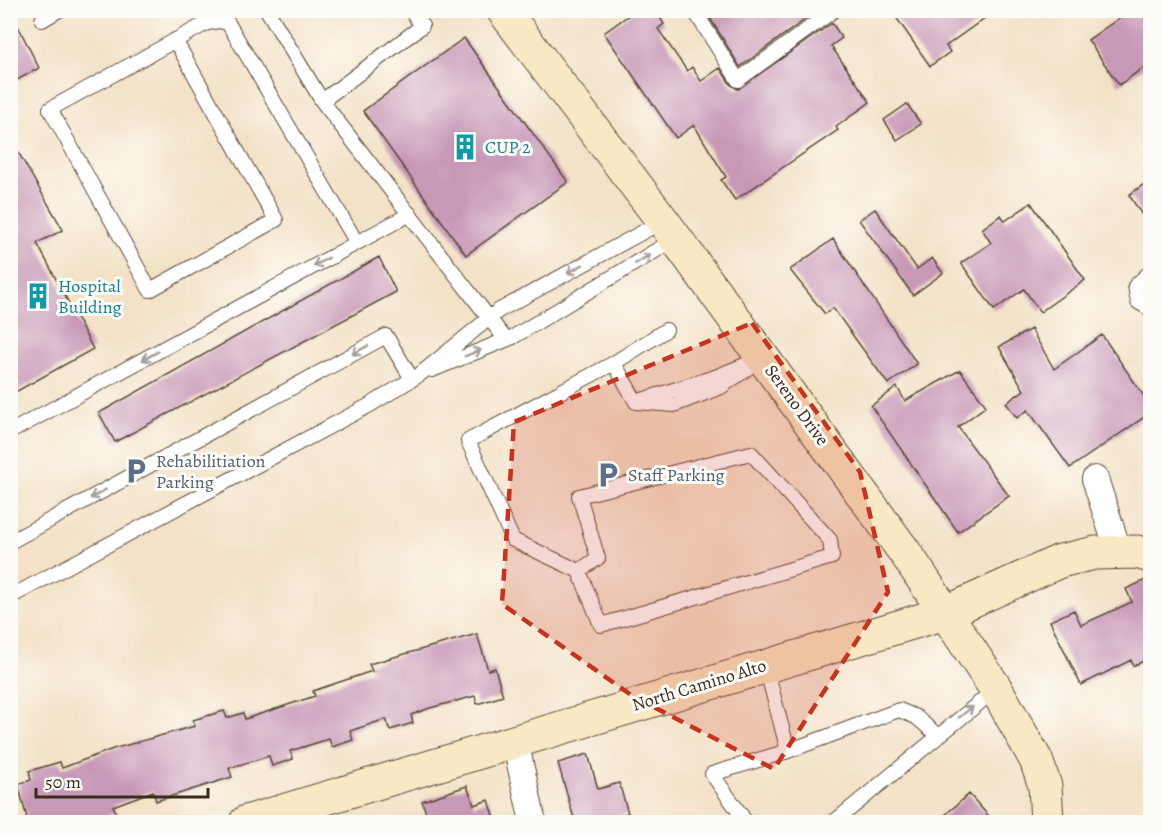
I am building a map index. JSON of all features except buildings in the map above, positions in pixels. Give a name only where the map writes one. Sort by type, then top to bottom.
[{"type":"street","name":"Sereno Drive","points":[[503,10],[669,230],[909,558],[996,688],[1036,760],[1045,786],[1047,822]]},
{"type":"street","points":[[1095,479],[1135,554]]},
{"type":"street","name":"North Camino Alto","points":[[246,822],[945,613],[1060,561],[1095,553],[1135,554]]},
{"type":"street","points":[[515,741],[533,822]]},
{"type":"lane","points":[[42,20],[59,10]]},
{"type":"lane","points":[[267,10],[322,100],[506,340]]},
{"type":"lane","points":[[322,100],[422,26],[411,10]]},
{"type":"lane","points":[[694,10],[738,80],[834,10]]},
{"type":"lane","points":[[175,40],[276,220],[150,290],[50,109],[175,40],[205,24],[218,21],[228,23],[357,243]]},
{"type":"lane","points":[[10,432],[410,214]]},
{"type":"lane","points":[[10,597],[370,405],[416,377],[489,318],[669,230]]},
{"type":"lane","points":[[416,377],[506,340],[669,230]]},
{"type":"lane","points":[[1150,272],[1135,286],[1138,302],[1150,309]]},
{"type":"lane","points":[[579,571],[598,558],[579,496],[751,453],[830,540],[832,557],[601,625],[579,571],[513,540],[468,441],[614,363],[666,330]]},
{"type":"lane","points":[[10,542],[386,336],[416,377]]},
{"type":"lane","points":[[614,363],[636,402],[674,405],[721,387],[762,358]]},
{"type":"lane","points":[[765,665],[788,751]]},
{"type":"lane","points":[[834,822],[996,688]]},
{"type":"lane","points":[[746,822],[712,774],[788,751],[899,710],[916,717],[937,735]]},
{"type":"highlighted area","points":[[752,323],[860,472],[888,592],[774,769],[634,697],[502,604],[514,422]]},
{"type":"place","name":"CUP 2","points":[[465,147]]},
{"type":"place","name":"Hospital Building","points":[[38,296]]},
{"type":"place","name":"Rehabilitiation Parking","points":[[136,471]]},
{"type":"place","name":"Staff Parking","points":[[608,475]]}]
